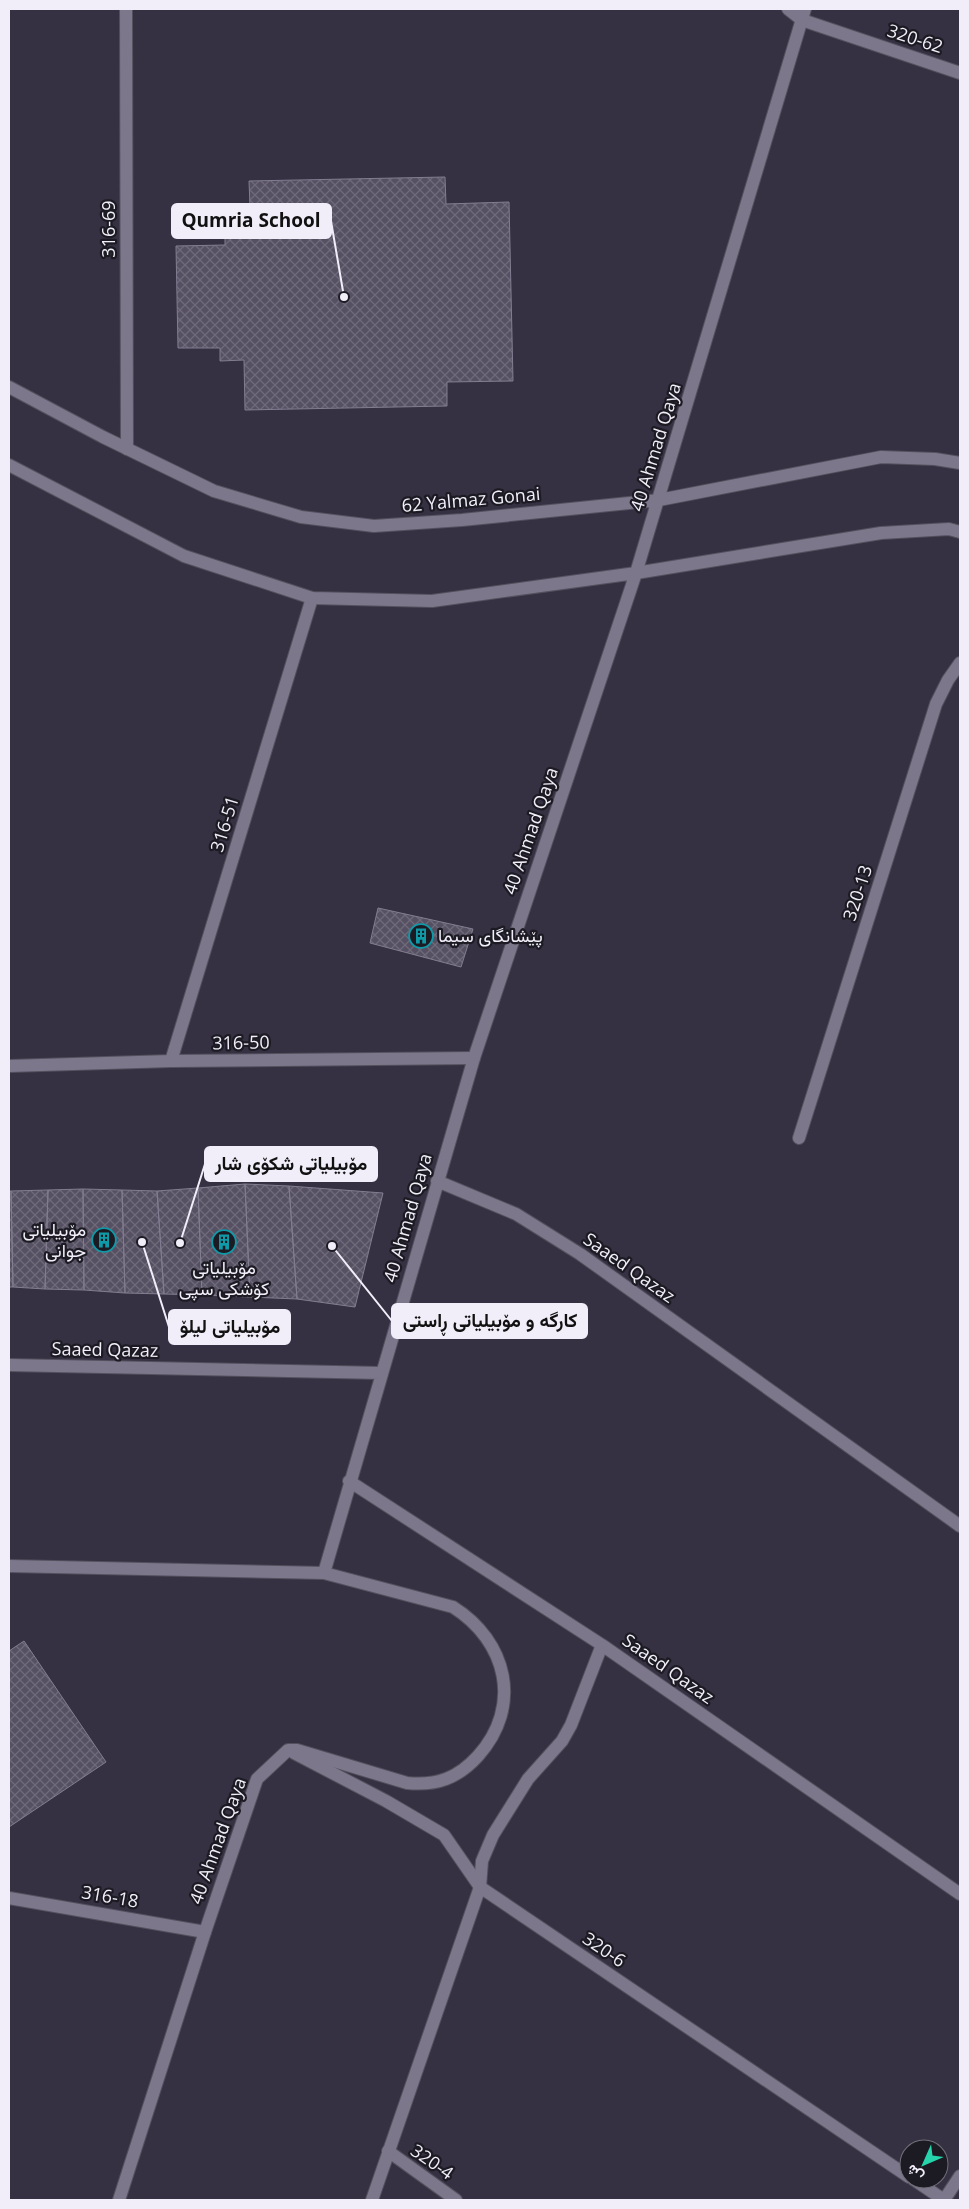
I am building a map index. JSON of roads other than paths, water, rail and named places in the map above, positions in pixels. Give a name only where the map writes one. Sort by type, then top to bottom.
[{"type":"street","name":"316-69","points":[[126,9],[127,449]]},
{"type":"street","name":"320-62","points":[[788,9],[960,73]]},
{"type":"street","name":"40 Ahmad Qaya","points":[[324,1573],[474,1058],[659,500],[804,14]]},
{"type":"street","name":"62 Yalmaz Gonai","points":[[9,387],[127,449],[214,491],[302,517],[374,526],[462,520],[659,500],[881,456],[960,463]]},
{"type":"street","points":[[9,465],[184,556],[312,598],[432,601],[636,572],[881,533],[949,529],[960,532]]},
{"type":"street","name":"316-51","points":[[172,1061],[312,598]]},
{"type":"street","name":"320-13","points":[[799,1138],[936,704],[948,680],[960,663]]},
{"type":"street","name":"316-50","points":[[9,1066],[172,1061],[474,1058]]},
{"type":"street","name":"Saaed Qazaz","points":[[437,1181],[516,1214],[580,1254],[960,1526]]},
{"type":"street","name":"Saaed Qazaz","points":[[9,1365],[381,1372]]},
{"type":"street","name":"Saaed Qazaz","points":[[350,1481],[602,1645],[960,1894]]},
{"type":"street","points":[[9,1566],[324,1573],[453,1607],[470,1618],[484,1632],[494,1650],[502,1669],[504,1688],[503,1709],[497,1727],[488,1744],[457,1775],[433,1784],[407,1783],[297,1750],[288,1750]]},
{"type":"street","points":[[372,2200],[480,1887],[482,1861],[493,1835],[510,1806],[528,1779],[562,1741],[571,1725],[602,1645]]},
{"type":"street","name":"40 Ahmad Qaya","points":[[119,2200],[205,1932],[257,1779],[288,1750]]},
{"type":"street","name":"320-6","points":[[288,1750],[386,1801],[444,1835],[480,1887],[899,2169]]},
{"type":"street","name":"316-18","points":[[9,1898],[205,1932]]},
{"type":"street","name":"320-4","points":[[388,2152],[456,2200]]},
{"type":"street","points":[[928,2189],[944,2200],[960,2176]]},
{"type":"place","name":"Qumria School","points":[[344,297]]},
{"type":"place","name":"پێشانگای سیما","points":[[421,936]]},
{"type":"place","name":"مۆبیلیاتی جوانی","points":[[104,1240]]},
{"type":"place","name":"مۆبیلیاتی لیلۆ","points":[[142,1242]]},
{"type":"place","name":"مۆبیلیاتی کۆشکی سپی","points":[[224,1242]]},
{"type":"place","name":"مۆبیلیاتی شکۆی شار","points":[[180,1243]]},
{"type":"place","name":"کارگە و مۆبیلیاتی ڕاستی","points":[[332,1246]]}]
